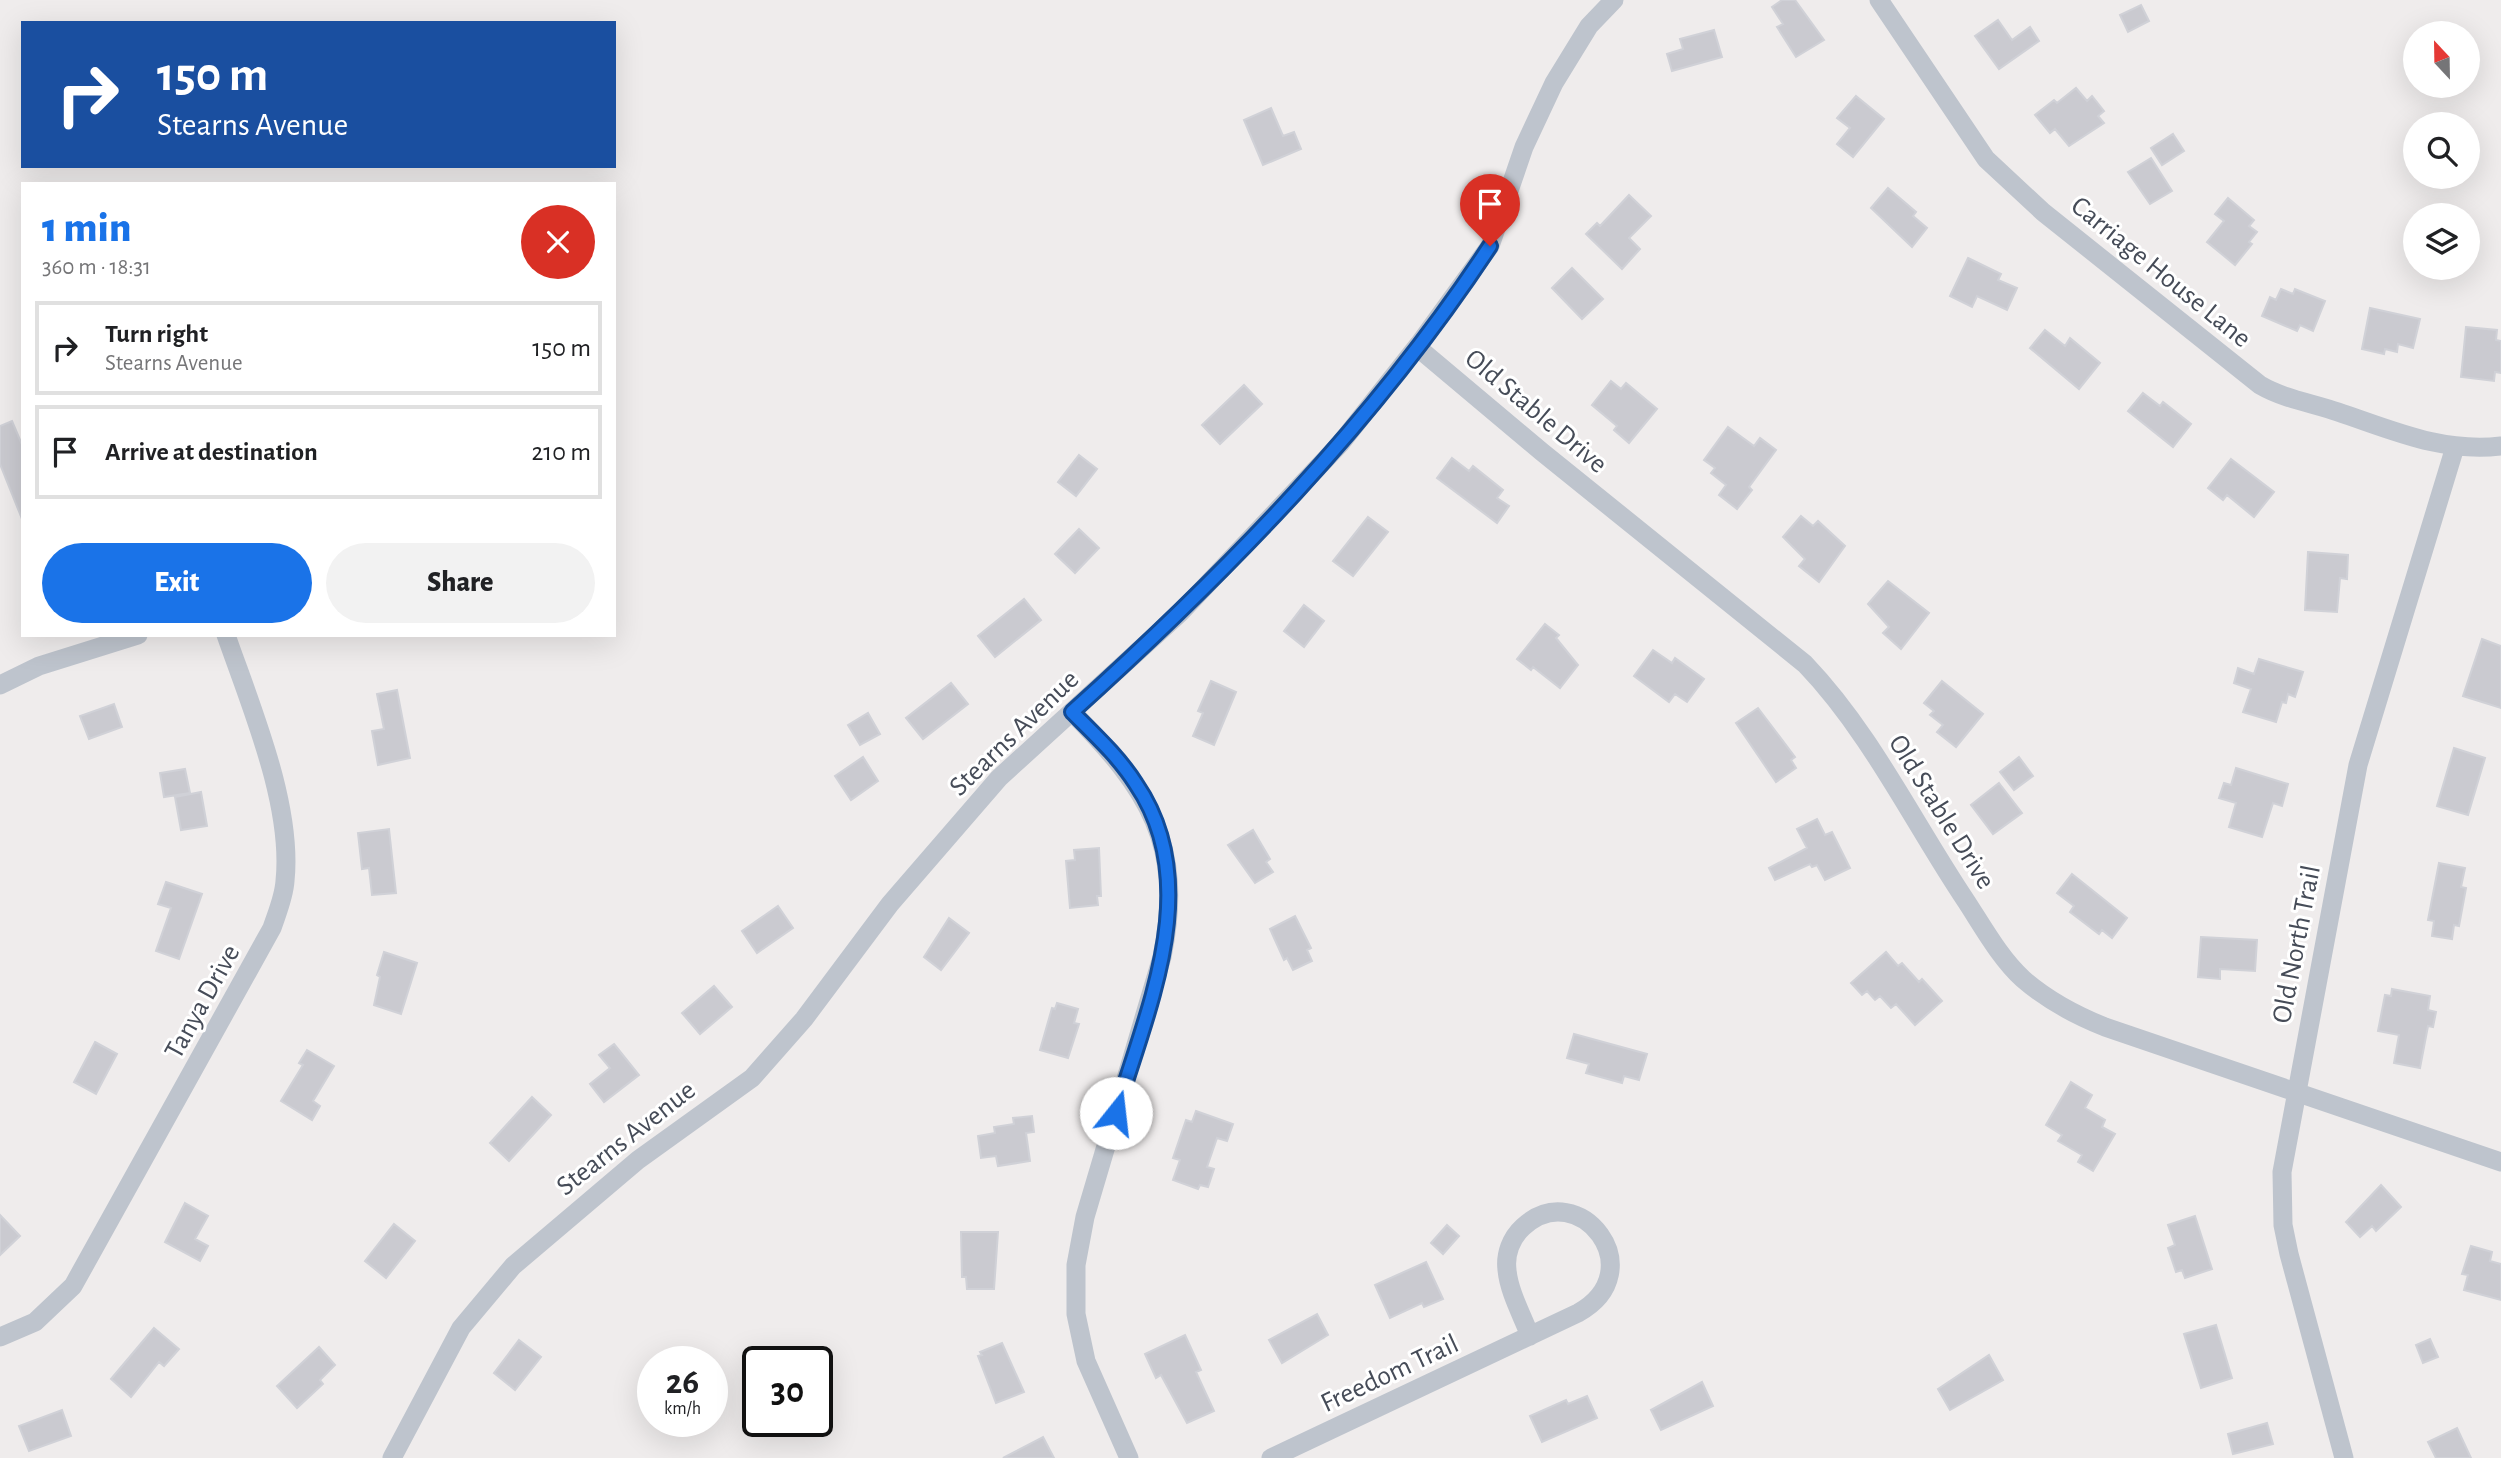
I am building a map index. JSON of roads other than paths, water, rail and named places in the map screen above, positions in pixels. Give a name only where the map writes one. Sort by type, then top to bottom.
[{"type":"street","name":"Stearns Avenue","points":[[391,1458],[461,1328],[513,1265],[638,1160],[752,1077],[804,1019],[890,904],[999,778],[1180,613],[1340,444],[1418,347],[1490,246],[1524,146],[1553,83],[1589,26],[1614,0]]},
{"type":"street","name":"Carriage House Lane","points":[[1879,0],[1986,159],[2043,212],[2210,348],[2271,391],[2416,439],[2455,447],[2501,446]]},
{"type":"street","name":"Old Stable Drive","points":[[1418,347],[1542,453],[1805,664],[1836,696],[1928,845],[2020,976],[2078,1016],[2501,1162]]},
{"type":"street","name":"Old North Trail","points":[[2344,1458],[2296,1286],[2283,1225],[2283,1172],[2358,765],[2455,447]]},
{"type":"street","points":[[0,685],[38,666],[132,637]]},
{"type":"street","name":"Tanya Drive","points":[[0,1337],[35,1322],[73,1286],[272,928],[285,884],[287,856],[281,802],[227,637]]},
{"type":"street","points":[[1072,712],[1115,755],[1137,784],[1154,815],[1167,870],[1168,928],[1162,957],[1085,1217],[1076,1265],[1076,1314],[1083,1349],[1094,1384],[1129,1458]]},
{"type":"street","name":"Freedom Trail","points":[[1271,1458],[1530,1336],[1588,1307],[1608,1281],[1611,1259],[1604,1238],[1579,1216],[1558,1212],[1536,1217],[1519,1231],[1508,1249],[1509,1281],[1530,1336]]}]
